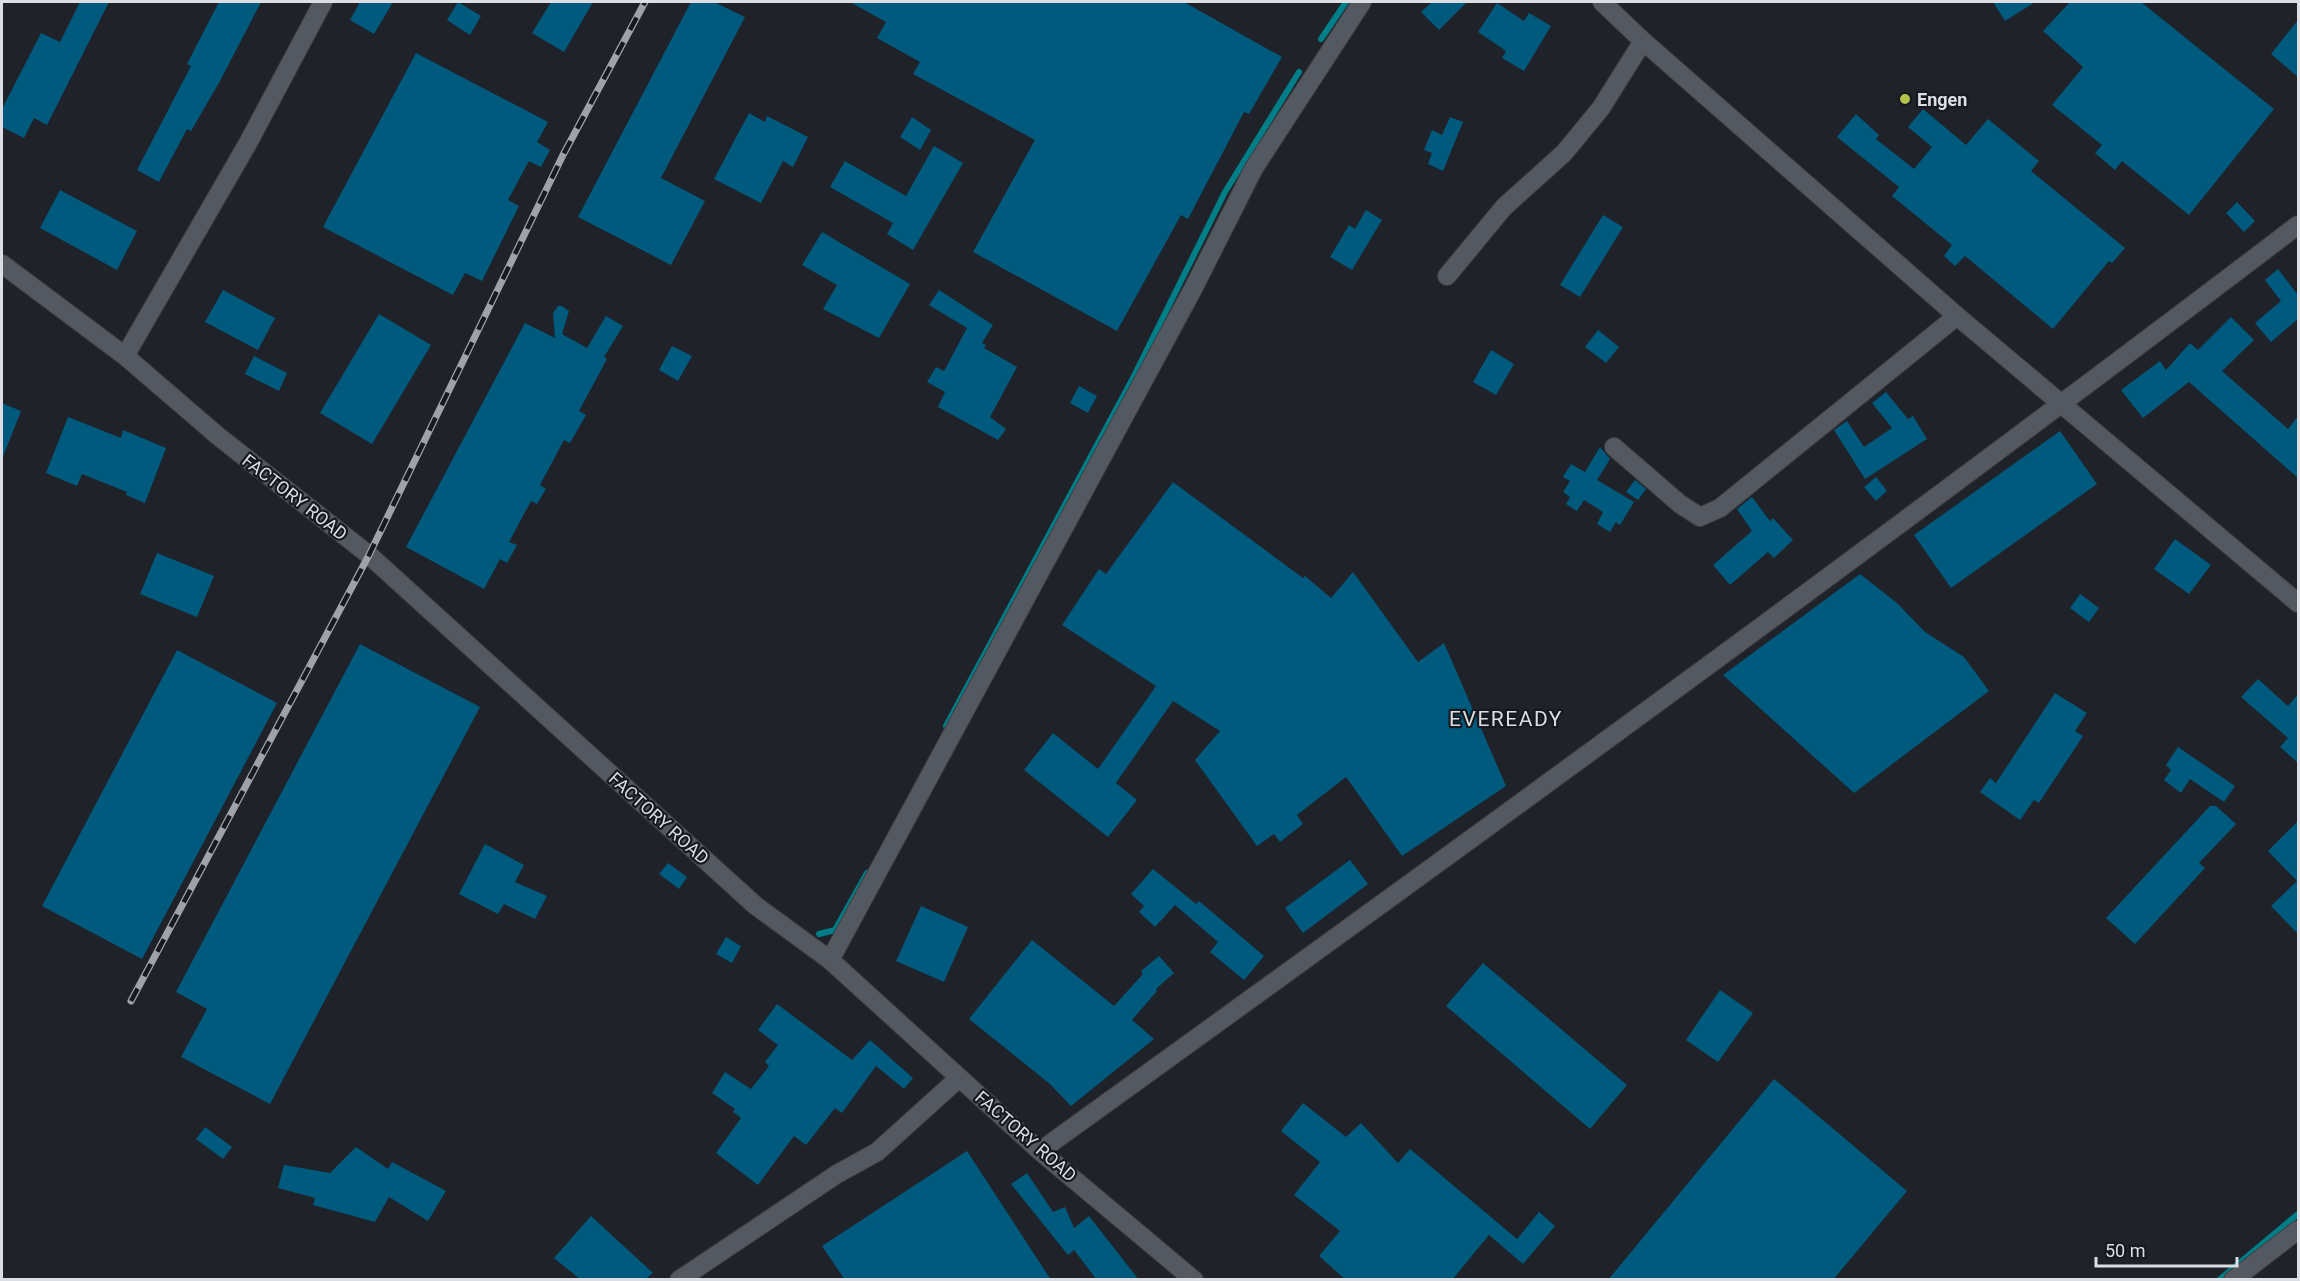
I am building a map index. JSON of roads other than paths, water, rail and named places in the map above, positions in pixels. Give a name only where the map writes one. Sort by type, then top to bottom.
[{"type":"street","points":[[125,356],[248,143],[323,2]]},
{"type":"street","points":[[830,960],[1193,289],[1254,168],[1362,2]]},
{"type":"street","points":[[1602,2],[1643,41],[1957,316],[2298,603]]},
{"type":"street","points":[[1447,276],[1504,207],[1563,153],[1601,108],[1643,41]]},
{"type":"street","points":[[1040,1151],[1500,820],[2062,405],[2298,225]]},
{"type":"street","name":"FACTORY ROAD","points":[[2,264],[125,356],[218,436],[369,555],[756,906],[830,960],[1040,1151],[1194,1280]]},
{"type":"street","points":[[1614,447],[1680,504],[1700,518],[1720,508],[1957,316]]},
{"type":"street","points":[[679,1280],[837,1174],[877,1152],[959,1078]]},
{"type":"street","points":[[2233,1280],[2298,1230]]},
{"type":"waterway","points":[[1321,39],[1346,2]]},
{"type":"waterway","points":[[946,726],[1133,378],[1225,192],[1299,72]]},
{"type":"waterway","points":[[819,934],[835,930],[867,873]]},
{"type":"waterway","points":[[2219,1280],[2298,1214]]},
{"type":"railway","points":[[131,1001],[369,555],[563,155],[645,2]]},
{"type":"place","name":"Engen","points":[[1905,99]]},
{"type":"district","name":"EVEREADY","points":[[1506,719]]}]
